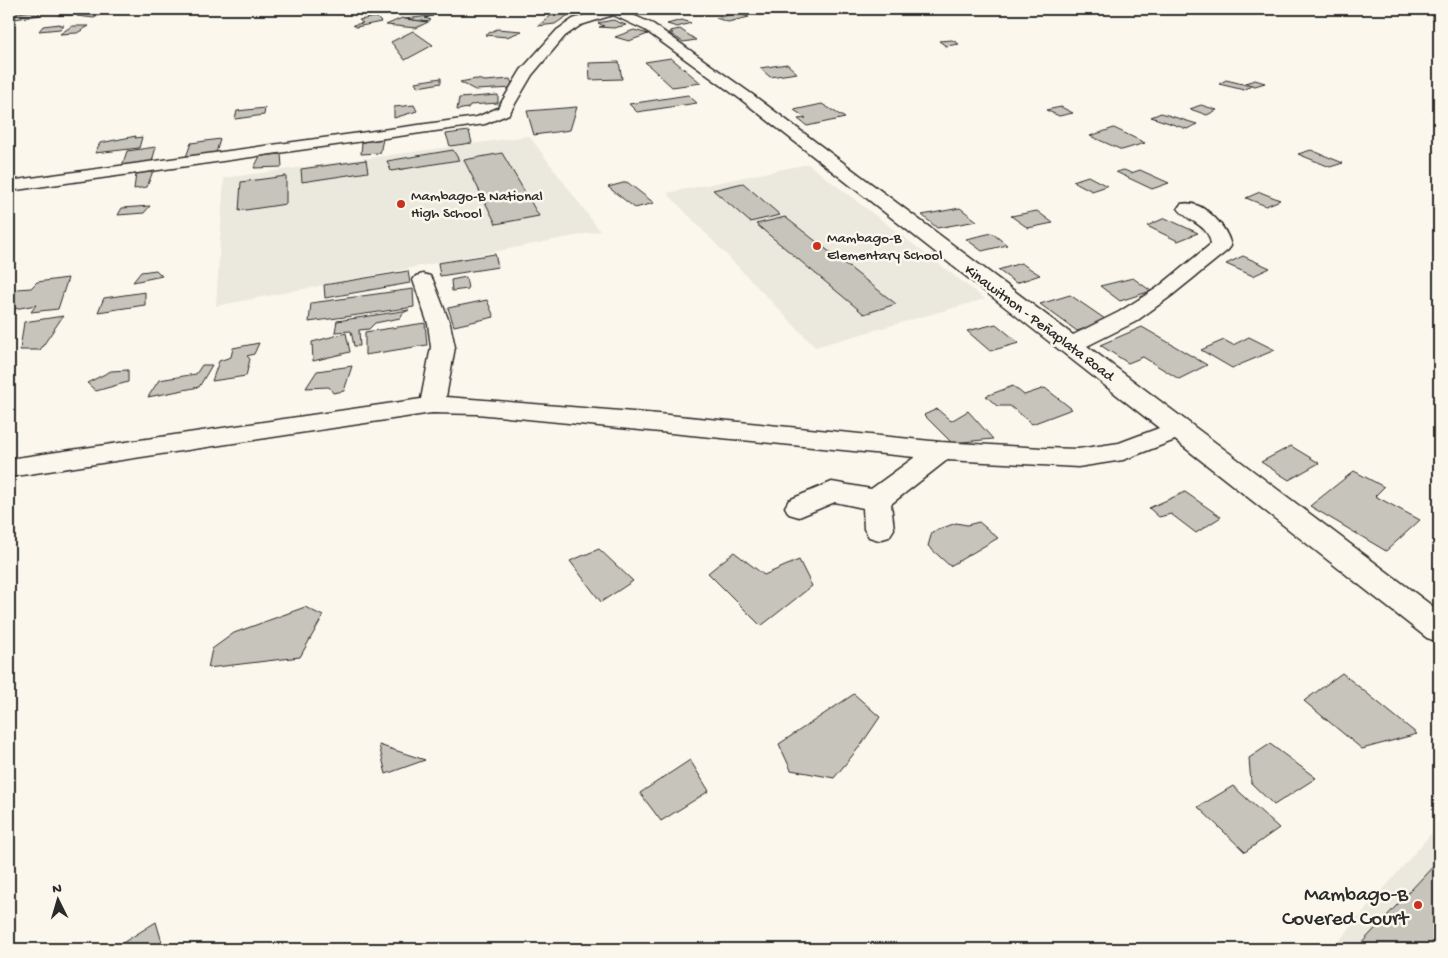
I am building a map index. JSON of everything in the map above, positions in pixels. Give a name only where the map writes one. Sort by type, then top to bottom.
[{"type":"street","points":[[9,186],[480,121],[504,111],[526,73],[561,33],[577,22],[615,10]]},
{"type":"street","name":"Kinawitnon - Peñaplata Road","points":[[615,10],[669,39],[1071,345],[1439,629]]},
{"type":"street","points":[[1071,345],[1127,316],[1164,292],[1221,246],[1220,237],[1212,225],[1187,208]]},
{"type":"street","points":[[423,280],[438,324],[443,347],[432,405]]},
{"type":"street","points":[[9,468],[432,405],[477,406],[658,422],[941,452],[1078,458],[1123,451],[1180,429]]},
{"type":"street","points":[[799,507],[832,492],[876,500],[941,452]]},
{"type":"street","points":[[876,500],[879,529]]},
{"type":"shaded area","name":"Mambago-B National High School","points":[[529,136],[600,231],[216,306],[224,178]]},
{"type":"shaded area","name":"Mambago-B Elementary School","points":[[808,164],[985,299],[815,347],[667,193]]},
{"type":"shaded area","points":[[1439,826],[1439,949],[1332,949],[1430,835]]},
{"type":"building","points":[[377,9],[405,9],[382,15]]},
{"type":"building","points":[[564,9],[582,10],[571,13],[557,11]]},
{"type":"building","points":[[738,9],[760,9],[771,12],[760,15]]},
{"type":"building","points":[[38,10],[40,15],[15,19],[15,15],[18,13]]},
{"type":"building","points":[[82,10],[74,15],[58,15],[66,11]]},
{"type":"building","points":[[87,11],[107,11],[94,18],[77,16]]},
{"type":"building","points":[[737,13],[749,17],[728,22],[716,18]]},
{"type":"building","points":[[553,14],[570,14],[555,24],[538,26]]},
{"type":"building","points":[[433,16],[425,18],[431,20],[428,22],[405,19]]},
{"type":"building","points":[[376,17],[381,22],[356,27],[353,25],[363,23],[359,20]]},
{"type":"building","points":[[402,18],[428,22],[416,28],[386,25]]},
{"type":"building","points":[[613,20],[626,25],[614,28],[599,27],[604,26],[598,23]]},
{"type":"building","points":[[682,20],[691,23],[677,27],[667,24]]},
{"type":"building","points":[[64,25],[60,29],[39,31],[43,26]]},
{"type":"building","points":[[72,26],[89,26],[77,33],[60,34]]},
{"type":"building","points":[[497,29],[522,31],[507,37],[485,35]]},
{"type":"building","points":[[680,29],[696,40],[683,42],[669,33],[673,33],[670,31]]},
{"type":"building","points":[[634,30],[648,34],[629,41],[615,37]]},
{"type":"building","points":[[413,31],[433,45],[405,60],[391,42]]},
{"type":"building","points":[[952,40],[959,44],[946,46],[939,41]]},
{"type":"building","points":[[671,58],[701,83],[672,87],[645,62]]},
{"type":"building","points":[[619,62],[622,79],[590,80],[589,63]]},
{"type":"building","points":[[787,64],[797,73],[770,77],[760,68]]},
{"type":"building","points":[[441,78],[441,83],[418,87],[415,82]]},
{"type":"building","points":[[476,79],[485,81],[510,79],[514,88],[475,90],[460,82]]},
{"type":"building","points":[[1226,80],[1251,86],[1244,90],[1219,84]]},
{"type":"building","points":[[1255,80],[1265,83],[1255,86],[1245,83]]},
{"type":"building","points":[[498,95],[498,103],[470,105],[468,108],[457,110],[459,98]]},
{"type":"building","points":[[688,95],[697,103],[637,112],[629,104]]},
{"type":"building","points":[[822,104],[845,118],[807,126],[798,119],[806,118],[794,110]]},
{"type":"building","points":[[414,105],[417,111],[394,118],[394,107]]},
{"type":"building","points":[[1201,105],[1217,110],[1207,115],[1190,109]]},
{"type":"building","points":[[577,107],[570,130],[534,135],[527,111]]},
{"type":"building","points":[[1061,107],[1073,113],[1059,116],[1046,110]]},
{"type":"building","points":[[265,108],[264,115],[235,119],[237,111]]},
{"type":"building","points":[[1161,113],[1197,124],[1187,129],[1151,117]]},
{"type":"building","points":[[1114,128],[1145,143],[1122,150],[1090,136]]},
{"type":"building","points":[[469,131],[472,143],[450,146],[446,134]]},
{"type":"building","points":[[136,136],[135,138],[142,137],[139,148],[95,153],[100,143]]},
{"type":"building","points":[[220,139],[216,153],[186,157],[191,143]]},
{"type":"building","points":[[383,139],[380,153],[361,154],[362,142]]},
{"type":"building","points":[[156,147],[151,165],[121,169],[127,151]]},
{"type":"building","points":[[453,150],[459,160],[391,171],[387,161]]},
{"type":"building","points":[[1311,150],[1343,163],[1330,167],[1298,154]]},
{"type":"building","points":[[502,153],[539,216],[496,224],[464,160]]},
{"type":"building","points":[[281,154],[282,167],[254,168],[260,156]]},
{"type":"building","points":[[366,160],[368,172],[302,182],[301,169]]},
{"type":"building","points":[[1124,170],[1131,173],[1140,170],[1169,183],[1152,189],[1116,172]]},
{"type":"building","points":[[153,171],[147,187],[134,189],[136,174]]},
{"type":"building","points":[[286,176],[286,204],[239,211],[241,182]]},
{"type":"building","points":[[1088,176],[1107,186],[1092,191],[1073,181]]},
{"type":"building","points":[[627,182],[654,203],[635,208],[608,187]]},
{"type":"building","points":[[743,183],[780,215],[750,222],[713,190]]},
{"type":"building","points":[[1260,192],[1280,200],[1266,206],[1246,198]]},
{"type":"building","points":[[150,206],[144,213],[118,215],[122,208]]},
{"type":"building","points":[[960,208],[977,221],[937,228],[922,215]]},
{"type":"building","points":[[1037,211],[1053,223],[1028,228],[1011,216]]},
{"type":"building","points":[[785,217],[896,304],[864,314],[756,224]]},
{"type":"building","points":[[1165,218],[1198,233],[1178,241],[1147,226]]},
{"type":"building","points":[[992,233],[1007,245],[982,251],[966,239]]},
{"type":"building","points":[[495,254],[498,267],[440,276],[438,263]]},
{"type":"building","points":[[1243,256],[1270,268],[1253,276],[1226,264]]},
{"type":"building","points":[[1021,263],[1040,275],[1016,283],[998,270]]},
{"type":"building","points":[[156,270],[162,276],[133,282],[141,272]]},
{"type":"building","points":[[408,271],[410,283],[325,298],[324,285]]},
{"type":"building","points":[[466,277],[468,289],[452,291],[451,280]]},
{"type":"building","points":[[68,278],[58,309],[31,312],[36,305],[9,310],[9,299],[17,289],[31,288],[37,282]]},
{"type":"building","points":[[1133,278],[1151,291],[1120,301],[1100,286]]},
{"type":"building","points":[[413,289],[414,307],[309,322],[311,303]]},
{"type":"building","points":[[145,292],[145,305],[98,312],[104,298]]},
{"type":"building","points":[[1070,295],[1108,321],[1077,331],[1040,304]]},
{"type":"building","points":[[487,300],[494,317],[454,326],[448,308]]},
{"type":"building","points":[[409,310],[403,313],[400,318],[375,323],[369,329],[359,330],[360,346],[354,346],[351,331],[335,332],[337,321]]},
{"type":"building","points":[[63,316],[40,350],[20,350],[24,322]]},
{"type":"building","points":[[425,323],[427,345],[365,355],[365,332]]},
{"type":"building","points":[[996,324],[1019,343],[990,351],[967,331]]},
{"type":"building","points":[[1142,327],[1207,365],[1179,379],[1143,357],[1128,363],[1100,345]]},
{"type":"building","points":[[346,333],[350,352],[313,361],[312,342]]},
{"type":"building","points":[[1249,337],[1275,350],[1232,368],[1201,350],[1224,340],[1233,345]]},
{"type":"building","points":[[259,343],[254,354],[247,356],[250,359],[246,376],[212,381],[219,361],[231,357],[233,348]]},
{"type":"building","points":[[202,365],[212,365],[199,387],[148,397],[159,380],[196,374]]},
{"type":"building","points":[[352,366],[344,391],[333,393],[329,387],[306,388],[317,371]]},
{"type":"building","points":[[128,370],[128,382],[96,391],[87,383],[111,371]]},
{"type":"building","points":[[1013,386],[1024,395],[1045,388],[1072,409],[1032,424],[1010,406],[997,406],[986,396]]},
{"type":"building","points":[[937,409],[951,421],[968,411],[993,439],[952,443],[924,415]]},
{"type":"building","points":[[1291,446],[1319,463],[1289,480],[1261,462]]},
{"type":"building","points":[[1354,471],[1384,487],[1375,496],[1420,520],[1386,551],[1310,506]]},
{"type":"building","points":[[1185,492],[1221,517],[1196,533],[1171,514],[1159,517],[1149,508]]},
{"type":"building","points":[[979,522],[998,538],[950,566],[928,546],[932,532],[956,523],[967,525]]},
{"type":"building","points":[[599,549],[633,581],[601,602],[570,561]]},
{"type":"building","points":[[734,552],[764,575],[799,560],[812,586],[761,626],[708,573]]},
{"type":"building","points":[[305,607],[323,616],[300,657],[208,668],[212,649],[234,633]]},
{"type":"building","points":[[1342,673],[1417,734],[1362,749],[1304,701]]},
{"type":"building","points":[[854,694],[880,717],[861,745],[834,778],[791,770],[779,744]]},
{"type":"building","points":[[1270,744],[1316,778],[1274,805],[1251,783],[1249,758]]},
{"type":"building","points":[[379,745],[425,760],[386,774]]},
{"type":"building","points":[[690,760],[709,791],[661,821],[640,793]]},
{"type":"building","points":[[1233,786],[1279,828],[1245,852],[1198,807]]},
{"type":"building","name":"Mambago-B Covered Court","points":[[1439,860],[1439,949],[1356,949]]},
{"type":"building","points":[[156,922],[164,949],[113,949]]},
{"type":"place","name":"Mambago-B National High School","points":[[401,204]]},
{"type":"place","name":"Mambago-B Elementary School","points":[[817,246]]},
{"type":"place","name":"Mambago-B Covered Court","points":[[1418,905]]}]
